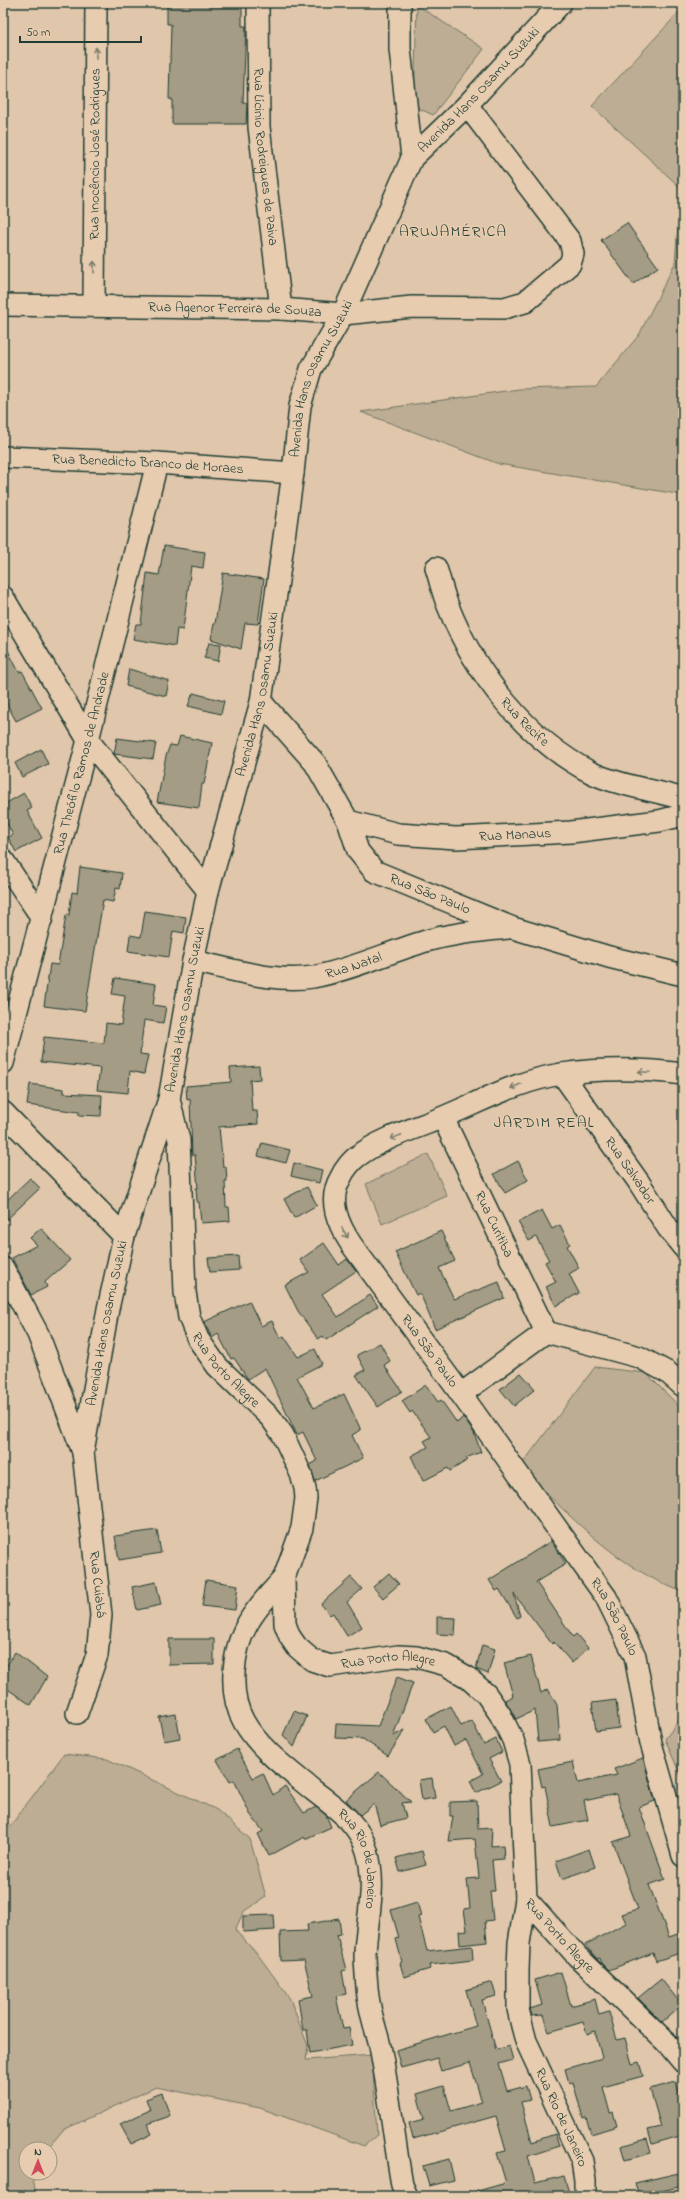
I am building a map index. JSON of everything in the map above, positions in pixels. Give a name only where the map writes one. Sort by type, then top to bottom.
[{"type":"street","name":"Rua Inocêncio José Rodrigues","points":[[94,306],[96,3]]},
{"type":"street","name":"Rua Lícinio Rodreigues de Paiva","points":[[258,3],[259,127],[281,309]]},
{"type":"street","points":[[400,3],[400,49],[412,158]]},
{"type":"street","name":"Avenida Hans Osamu Suzuki","points":[[82,1452],[108,1309],[124,1236],[169,1099],[193,961],[208,891],[261,702],[293,473],[300,406],[311,369],[343,314],[412,158],[467,105],[561,3]]},
{"type":"street","name":"Rua Agenor Ferreira de Souza","points":[[3,305],[281,309],[343,314],[412,308],[504,308],[525,302],[570,264],[573,254],[570,241],[467,105]]},
{"type":"street","name":"Rua Benedicto Branco de Moraes","points":[[3,457],[157,463],[293,473]]},
{"type":"street","name":"Rua Theófilo Ramos de Andrade","points":[[3,1062],[88,740],[157,463]]},
{"type":"street","name":"Rua Recife","points":[[436,568],[448,606],[482,670],[505,700],[533,730],[560,754],[594,773],[683,799]]},
{"type":"street","points":[[3,597],[88,740],[208,891]]},
{"type":"street","name":"Rua São Paulo","points":[[261,702],[315,763],[348,821],[358,851],[374,871],[513,928],[608,957],[683,975]]},
{"type":"street","name":"Rua Manaus","points":[[348,821],[398,834],[456,838],[571,832],[659,821],[683,815]]},
{"type":"street","points":[[3,860],[42,918]]},
{"type":"street","name":"Rua Natal","points":[[193,961],[264,976],[290,978],[313,976],[428,940],[475,931],[513,928]]},
{"type":"street","name":"Rua São Paulo","points":[[683,1074],[608,1070],[562,1074],[524,1083],[387,1140],[357,1156],[341,1177],[334,1195],[335,1212],[342,1230],[606,1597],[620,1623],[635,1656],[651,1743],[683,1856]]},
{"type":"street","name":"Rua Salvador","points":[[562,1074],[638,1181],[668,1228],[683,1247]]},
{"type":"street","name":"Rua Porto Alegre","points":[[169,1099],[178,1140],[184,1292],[189,1317],[198,1339],[216,1366],[271,1418],[284,1435],[294,1456],[305,1488],[306,1506],[302,1528],[284,1578],[285,1624],[297,1647],[312,1660],[330,1666],[363,1662],[382,1657],[417,1657],[446,1665],[467,1677],[486,1694],[500,1714],[512,1740],[520,1764],[521,1830],[526,1899],[577,1956],[667,2044],[683,2062]]},
{"type":"street","points":[[3,1112],[124,1236]]},
{"type":"street","name":"Rua Curitiba","points":[[442,1118],[546,1332]]},
{"type":"street","points":[[3,1268],[38,1334],[82,1452]]},
{"type":"street","points":[[461,1394],[546,1332],[639,1358],[667,1372],[683,1386]]},
{"type":"street","name":"Rua Cuiabá","points":[[77,1713],[97,1655],[101,1615],[82,1452]]},
{"type":"street","name":"Rua Rio de Janeiro","points":[[284,1578],[258,1607],[247,1624],[239,1644],[234,1684],[237,1703],[243,1722],[255,1737],[274,1758],[350,1819],[360,1834],[367,1850],[372,1875],[365,1953],[367,1989],[380,2046],[402,2185],[407,2196]]},
{"type":"street","name":"Rua Rio de Janeiro","points":[[526,1899],[519,1950],[518,1994],[520,2015],[526,2041],[582,2161],[585,2181],[584,2196]]},
{"type":"shaded area","points":[[417,5],[484,49],[433,115],[414,106]]},
{"type":"shaded area","points":[[683,8],[683,495],[499,464],[361,412],[519,389],[596,387],[639,335],[675,263],[681,188],[592,106]]},
{"type":"shaded area","points":[[428,1154],[447,1196],[382,1224],[366,1184]]},
{"type":"shaded area","points":[[595,1367],[646,1373],[683,1410],[683,1592],[659,1582],[615,1555],[576,1521],[520,1467]]},
{"type":"shaded area","points":[[683,1715],[683,1781],[665,1739]]},
{"type":"shaded area","points":[[64,1754],[107,1759],[217,1810],[250,1839],[266,1897],[244,1911],[235,1930],[259,1956],[290,1999],[308,2046],[306,2060],[372,2055],[377,2135],[364,2146],[260,2108],[156,2087],[63,2130],[54,2141],[18,2141],[18,2181],[33,2181],[36,2196],[3,2196],[3,1836]]},
{"type":"building","points":[[167,3],[242,4],[242,26],[246,26],[243,103],[247,103],[246,124],[172,124],[172,99],[169,99],[171,24],[167,24]]},
{"type":"building","points":[[627,223],[658,267],[633,284],[601,240]]},
{"type":"building","points":[[164,546],[205,552],[203,568],[191,566],[183,630],[177,629],[175,646],[133,639],[136,624],[141,624],[147,573],[159,575]]},
{"type":"building","points":[[223,573],[264,579],[258,624],[245,623],[241,649],[211,639],[215,624]]},
{"type":"building","points":[[3,641],[19,672],[22,671],[42,708],[16,721],[3,697]]},
{"type":"building","points":[[209,643],[221,644],[218,661],[204,658]]},
{"type":"building","points":[[129,669],[169,681],[166,696],[126,686]]},
{"type":"building","points":[[193,693],[224,701],[221,714],[188,706]]},
{"type":"building","points":[[180,736],[212,743],[204,784],[202,784],[199,808],[157,802],[166,756],[170,745],[177,746]]},
{"type":"building","points":[[117,738],[156,743],[153,759],[114,754]]},
{"type":"building","points":[[41,749],[48,764],[22,777],[15,763]]},
{"type":"building","points":[[24,793],[32,808],[27,811],[42,838],[16,852],[8,837],[13,835],[3,816],[3,805]]},
{"type":"building","points":[[80,867],[122,873],[120,889],[116,888],[113,902],[103,900],[85,1011],[44,1006],[50,964],[58,965],[66,915],[69,915],[72,892],[77,893]]},
{"type":"building","points":[[145,911],[186,917],[184,933],[173,931],[169,957],[128,951],[130,935],[141,937]]},
{"type":"building","points":[[115,978],[156,984],[153,1005],[166,1007],[163,1023],[144,1020],[140,1054],[148,1055],[144,1074],[130,1071],[128,1093],[97,1090],[100,1068],[41,1062],[44,1037],[104,1043],[106,1023],[121,1025],[125,996],[112,994]]},
{"type":"building","points":[[259,1066],[260,1079],[250,1080],[252,1111],[257,1111],[258,1124],[219,1127],[223,1167],[226,1167],[226,1207],[229,1207],[230,1221],[201,1223],[199,1202],[197,1202],[196,1188],[198,1188],[195,1155],[192,1155],[190,1099],[187,1100],[186,1086],[231,1082],[230,1068]]},
{"type":"building","points":[[30,1084],[64,1089],[64,1093],[102,1095],[101,1116],[79,1115],[79,1112],[27,1105]]},
{"type":"building","points":[[262,1143],[290,1150],[286,1163],[258,1156]]},
{"type":"building","points":[[518,1161],[528,1180],[505,1193],[494,1174]]},
{"type":"building","points":[[294,1163],[322,1170],[319,1183],[291,1176]]},
{"type":"building","points":[[30,1178],[40,1188],[3,1223],[3,1204]]},
{"type":"building","points":[[307,1187],[317,1205],[294,1218],[284,1199]]},
{"type":"building","points":[[542,1210],[552,1229],[560,1225],[570,1244],[567,1246],[579,1268],[569,1274],[579,1293],[556,1306],[546,1287],[556,1282],[545,1262],[549,1260],[536,1237],[529,1241],[518,1222]]},
{"type":"building","points":[[41,1228],[70,1260],[45,1282],[47,1287],[31,1295],[12,1258],[37,1245],[30,1238]]},
{"type":"building","points":[[441,1231],[455,1261],[439,1268],[454,1299],[499,1282],[504,1298],[435,1329],[420,1293],[416,1295],[395,1252]]},
{"type":"building","points":[[324,1243],[339,1265],[347,1259],[356,1271],[322,1294],[338,1317],[370,1295],[378,1306],[326,1340],[323,1336],[318,1339],[298,1311],[285,1285],[309,1272],[300,1260]]},
{"type":"building","points":[[238,1256],[239,1270],[210,1272],[208,1258]]},
{"type":"building","points":[[249,1301],[261,1326],[272,1321],[280,1338],[284,1336],[298,1357],[315,1349],[322,1364],[297,1377],[314,1408],[344,1394],[361,1430],[352,1435],[363,1458],[315,1481],[310,1465],[317,1461],[303,1432],[297,1435],[265,1368],[248,1379],[234,1358],[231,1359],[218,1334],[212,1338],[204,1322]]},
{"type":"building","points":[[380,1343],[390,1361],[384,1365],[402,1391],[378,1407],[356,1375],[365,1370],[357,1355]]},
{"type":"building","points":[[521,1373],[535,1389],[514,1406],[500,1389]]},
{"type":"building","points":[[426,1385],[438,1402],[441,1400],[457,1423],[463,1417],[474,1433],[481,1452],[466,1458],[468,1460],[450,1471],[448,1468],[423,1481],[411,1456],[428,1447],[424,1441],[431,1437],[412,1411],[410,1413],[402,1401]]},
{"type":"building","points":[[157,1530],[161,1553],[119,1560],[115,1536]]},
{"type":"building","points":[[551,1541],[566,1564],[536,1582],[573,1637],[576,1634],[588,1648],[572,1663],[554,1642],[552,1644],[514,1594],[520,1616],[517,1618],[499,1589],[496,1591],[489,1580]]},
{"type":"building","points":[[389,1573],[399,1584],[383,1598],[373,1587]]},
{"type":"building","points":[[351,1577],[362,1589],[347,1602],[362,1627],[347,1636],[333,1613],[330,1615],[321,1604]]},
{"type":"building","points":[[206,1580],[238,1585],[235,1610],[202,1606]]},
{"type":"building","points":[[156,1582],[161,1605],[137,1610],[132,1587]]},
{"type":"building","points":[[437,1617],[456,1618],[455,1635],[437,1634]]},
{"type":"building","points":[[169,1639],[214,1639],[214,1664],[169,1665]]},
{"type":"building","points":[[482,1645],[495,1649],[488,1674],[476,1669]]},
{"type":"building","points":[[15,1652],[47,1677],[31,1705],[3,1686],[3,1672]]},
{"type":"building","points":[[531,1656],[541,1693],[548,1689],[557,1705],[560,1740],[538,1742],[535,1710],[516,1719],[505,1700],[513,1696],[504,1663]]},
{"type":"building","points":[[397,1677],[413,1683],[393,1736],[405,1730],[388,1756],[363,1739],[335,1738],[336,1724],[378,1726]]},
{"type":"building","points":[[616,1700],[619,1728],[596,1731],[592,1703]]},
{"type":"building","points":[[451,1706],[461,1726],[472,1721],[484,1745],[496,1739],[502,1752],[489,1759],[501,1781],[476,1793],[470,1781],[483,1774],[466,1740],[454,1746],[444,1726],[433,1732],[426,1719]]},
{"type":"building","points":[[294,1711],[307,1716],[294,1747],[283,1735]]},
{"type":"building","points":[[176,1714],[180,1738],[164,1741],[159,1717]]},
{"type":"building","points":[[237,1749],[253,1778],[263,1773],[273,1795],[285,1786],[304,1813],[316,1807],[326,1815],[331,1827],[305,1839],[304,1837],[269,1856],[258,1834],[263,1831],[250,1814],[234,1780],[230,1782],[217,1760]]},
{"type":"building","points":[[643,1758],[655,1801],[639,1807],[665,1879],[649,1885],[669,1937],[683,1932],[683,1952],[656,1961],[653,1953],[609,1970],[602,1963],[600,1958],[597,1959],[585,1945],[626,1923],[622,1914],[638,1909],[613,1842],[631,1836],[616,1794],[584,1801],[588,1820],[553,1827],[545,1786],[542,1787],[538,1769],[573,1762],[578,1783],[617,1775],[614,1769]]},
{"type":"building","points":[[379,1772],[411,1802],[402,1803],[406,1818],[380,1825],[374,1804],[360,1815],[346,1800]]},
{"type":"building","points":[[432,1778],[435,1798],[422,1800],[419,1780]]},
{"type":"building","points":[[477,1801],[478,1829],[492,1828],[491,1846],[503,1845],[504,1859],[492,1860],[495,1891],[490,1891],[493,1920],[485,1921],[487,1942],[460,1945],[459,1931],[467,1930],[464,1909],[470,1908],[467,1879],[479,1878],[475,1839],[449,1841],[453,1816],[450,1816],[450,1802]]},
{"type":"building","points":[[589,1849],[595,1867],[562,1879],[556,1861]]},
{"type":"building","points":[[422,1851],[426,1865],[400,1872],[396,1858]]},
{"type":"building","points":[[417,1902],[421,1916],[418,1917],[427,1951],[472,1946],[473,1960],[429,1965],[430,1969],[404,1977],[396,1939],[399,1938],[391,1910]]},
{"type":"building","points":[[274,1915],[275,1930],[243,1932],[243,1916]]},
{"type":"building","points":[[339,1919],[341,1934],[337,1935],[346,1970],[342,1971],[346,1994],[336,1996],[343,2029],[349,2028],[352,2045],[310,2053],[307,2030],[303,2030],[298,1999],[313,1996],[304,1960],[281,1961],[280,1932],[308,1931],[307,1924]]},
{"type":"building","points":[[561,1972],[571,2006],[595,1999],[599,2015],[609,2012],[617,2040],[625,2038],[632,2064],[639,2062],[643,2076],[603,2087],[610,2113],[613,2112],[617,2126],[591,2134],[586,2117],[583,2118],[573,2082],[569,2083],[565,2069],[602,2058],[595,2031],[587,2034],[583,2022],[549,2032],[543,2015],[532,2016],[530,2009],[542,2005],[535,1980]]},
{"type":"building","points":[[661,1979],[682,2005],[662,2022],[638,1998]]},
{"type":"building","points":[[492,1982],[496,1996],[482,2000],[496,2050],[509,2046],[513,2060],[499,2064],[507,2091],[526,2086],[530,2100],[521,2102],[532,2142],[555,2134],[559,2146],[528,2156],[535,2183],[564,2176],[570,2196],[475,2196],[474,2192],[506,2183],[497,2153],[506,2151],[496,2116],[413,2139],[409,2123],[424,2119],[417,2094],[444,2086],[451,2111],[482,2102],[470,2063],[441,2071],[437,2058],[401,2068],[396,2050],[476,2026],[466,1990]]},
{"type":"building","points":[[676,2082],[683,2105],[683,2135],[652,2144],[648,2130],[661,2127],[650,2089]]},
{"type":"building","points":[[162,2093],[170,2116],[147,2124],[152,2134],[131,2144],[120,2124],[150,2110],[146,2099]]},
{"type":"building","points":[[647,2139],[651,2153],[625,2160],[621,2146]]},
{"type":"building","points":[[449,2159],[454,2180],[429,2186],[423,2166]]},
{"type":"building","points":[[683,2172],[683,2186],[639,2196],[635,2183]]},
{"type":"district","name":"ARUJAMÉRICA","points":[[453,232]]},
{"type":"district","name":"JARDIM REAL","points":[[544,1123]]}]
